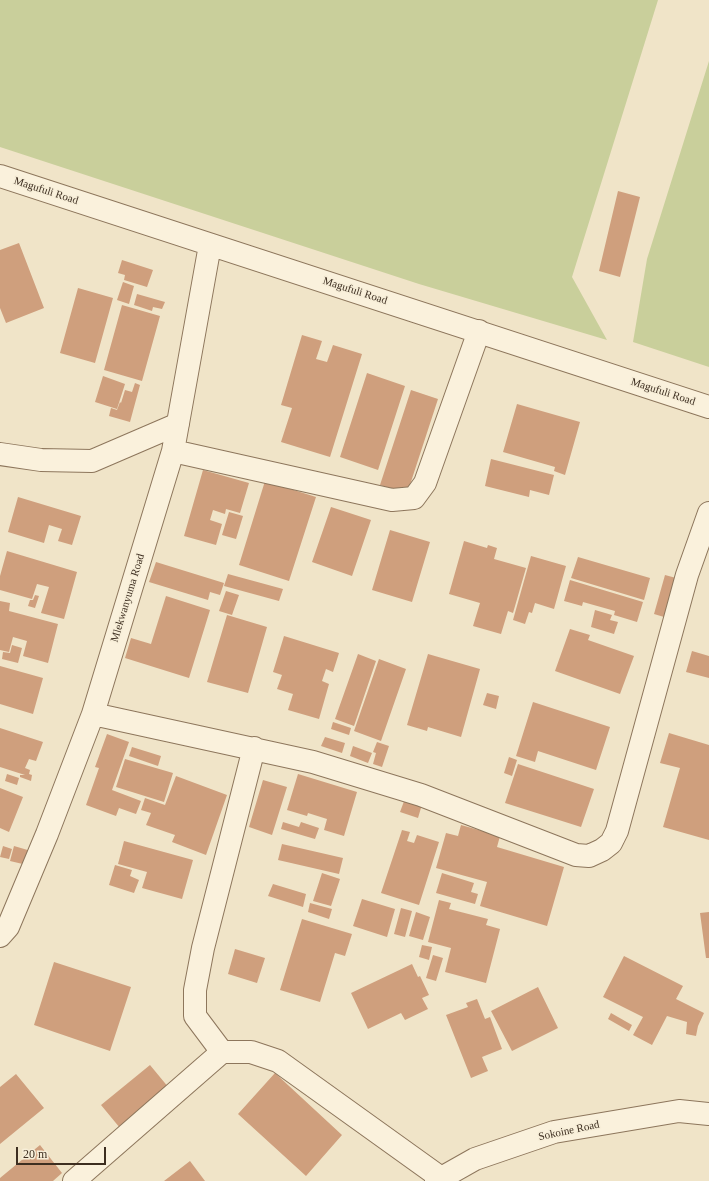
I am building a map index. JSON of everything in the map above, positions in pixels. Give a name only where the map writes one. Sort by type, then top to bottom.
[{"type":"street","name":"Magufuli Road","points":[[0,176],[709,407]]},
{"type":"street","name":"Mlekwanyuma Road","points":[[0,936],[8,927],[47,834],[93,714],[173,450],[210,245]]},
{"type":"street","points":[[173,450],[392,500],[414,498],[425,483],[479,331]]},
{"type":"street","points":[[0,454],[40,460],[92,461],[178,424]]},
{"type":"street","points":[[93,714],[313,762],[421,795],[576,855],[589,856],[602,850],[611,843],[617,831],[687,575],[709,513]]},
{"type":"street","points":[[222,1052],[195,1016],[195,990],[203,948],[254,748]]},
{"type":"street","points":[[74,1181],[222,1052],[251,1052],[278,1061],[439,1179]]},
{"type":"street","name":"Sokoine Road","points":[[439,1179],[475,1159],[554,1132],[679,1111],[709,1114]]},
{"type":"green space","points":[[0,0],[658,0],[572,277],[607,340],[419,284],[0,147]]},
{"type":"green space","points":[[709,61],[709,367],[633,342],[647,259]]},
{"type":"building","points":[[618,191],[640,197],[620,277],[599,271]]},
{"type":"building","points":[[19,243],[44,308],[6,323],[0,308],[0,250]]},
{"type":"building","points":[[122,260],[153,270],[147,287],[124,280],[125,275],[118,273]]},
{"type":"building","points":[[123,282],[134,286],[129,304],[117,300]]},
{"type":"building","points":[[78,288],[113,298],[95,363],[60,353]]},
{"type":"building","points":[[137,294],[165,302],[162,309],[153,307],[152,311],[134,305]]},
{"type":"building","points":[[122,305],[160,316],[142,381],[104,370]]},
{"type":"building","points":[[302,335],[322,341],[316,359],[327,362],[333,345],[362,354],[330,457],[281,442],[292,408],[281,405]]},
{"type":"building","points":[[367,373],[405,386],[378,470],[340,457]]},
{"type":"building","points":[[103,376],[125,384],[117,409],[95,402]]},
{"type":"building","points":[[135,383],[140,385],[130,422],[109,416],[111,408],[117,410],[125,390],[132,392]]},
{"type":"building","points":[[411,390],[438,399],[407,494],[380,485]]},
{"type":"building","points":[[517,404],[580,422],[565,475],[554,471],[555,467],[503,452]]},
{"type":"building","points":[[491,459],[554,475],[549,495],[530,490],[529,497],[485,486]]},
{"type":"building","points":[[203,470],[249,483],[240,513],[226,509],[225,514],[213,510],[210,520],[222,524],[216,545],[184,536]]},
{"type":"building","points":[[265,481],[316,497],[289,581],[239,565]]},
{"type":"building","points":[[18,497],[81,516],[72,545],[58,541],[62,529],[49,525],[44,543],[8,532]]},
{"type":"building","points":[[331,507],[371,520],[352,576],[312,562]]},
{"type":"building","points":[[229,512],[243,516],[236,539],[222,535]]},
{"type":"building","points":[[390,530],[430,542],[412,602],[372,590]]},
{"type":"building","points":[[464,541],[487,548],[488,545],[497,548],[494,559],[526,568],[513,613],[508,611],[501,634],[473,626],[480,603],[449,594]]},
{"type":"building","points":[[7,551],[77,572],[64,619],[41,613],[49,587],[37,584],[32,599],[0,590],[0,576]]},
{"type":"building","points":[[531,556],[566,566],[554,609],[535,603],[532,613],[529,612],[525,624],[513,620]]},
{"type":"building","points":[[578,557],[650,578],[644,600],[571,578]]},
{"type":"building","points":[[156,562],[224,583],[220,595],[210,592],[208,600],[149,582]]},
{"type":"building","points":[[228,574],[283,589],[279,601],[224,586]]},
{"type":"building","points":[[665,575],[676,578],[664,617],[654,614]]},
{"type":"building","points":[[570,580],[643,602],[637,622],[614,615],[615,611],[583,602],[582,606],[564,601]]},
{"type":"building","points":[[226,591],[239,595],[232,615],[219,611]]},
{"type":"building","points":[[35,595],[39,596],[35,608],[28,606],[30,600],[33,600]]},
{"type":"building","points":[[166,596],[210,610],[189,678],[125,658],[131,638],[151,644]]},
{"type":"building","points":[[0,601],[10,603],[9,611],[58,624],[48,663],[23,656],[27,641],[13,637],[9,652],[0,650]]},
{"type":"building","points":[[595,610],[612,615],[610,620],[618,622],[614,634],[591,627]]},
{"type":"building","points":[[227,615],[267,627],[248,693],[207,682]]},
{"type":"building","points":[[570,629],[590,635],[588,640],[634,656],[620,694],[555,671]]},
{"type":"building","points":[[284,636],[339,653],[333,672],[326,669],[322,681],[329,684],[319,719],[288,710],[293,694],[277,689],[282,675],[273,672]]},
{"type":"building","points":[[12,645],[22,648],[18,663],[2,659],[3,652],[10,653]]},
{"type":"building","points":[[692,651],[709,656],[709,678],[686,672]]},
{"type":"building","points":[[358,654],[376,661],[354,726],[335,719]]},
{"type":"building","points":[[428,654],[480,669],[461,737],[428,727],[427,731],[407,725]]},
{"type":"building","points":[[379,659],[406,669],[381,741],[354,731]]},
{"type":"building","points":[[0,666],[43,678],[33,714],[0,704]]},
{"type":"building","points":[[487,693],[499,696],[496,709],[483,705]]},
{"type":"building","points":[[533,702],[610,727],[596,770],[538,751],[535,762],[516,756]]},
{"type":"building","points":[[333,722],[351,728],[349,735],[331,729]]},
{"type":"building","points":[[0,728],[43,742],[36,761],[29,759],[25,768],[30,770],[29,774],[32,775],[31,781],[20,777],[20,775],[25,775],[0,767]]},
{"type":"building","points":[[669,733],[709,745],[709,840],[663,827],[680,768],[660,763]]},
{"type":"building","points":[[107,734],[129,742],[112,790],[141,801],[136,814],[119,808],[116,816],[86,805],[99,768],[95,767]]},
{"type":"building","points":[[325,737],[345,743],[342,753],[321,746]]},
{"type":"building","points":[[377,742],[389,746],[382,767],[373,764],[376,753],[373,752]]},
{"type":"building","points":[[353,746],[372,753],[368,763],[350,756]]},
{"type":"building","points":[[132,747],[161,756],[158,766],[129,756]]},
{"type":"building","points":[[509,757],[517,760],[512,776],[504,773]]},
{"type":"building","points":[[125,759],[173,773],[164,802],[116,787]]},
{"type":"building","points":[[518,764],[594,789],[581,827],[505,803]]},
{"type":"building","points":[[7,774],[19,778],[17,785],[5,781]]},
{"type":"building","points":[[298,774],[357,792],[344,836],[324,830],[327,819],[308,813],[307,816],[287,810]]},
{"type":"building","points":[[176,776],[227,795],[206,855],[172,842],[175,835],[146,825],[151,813],[141,810],[145,798],[165,805]]},
{"type":"building","points":[[263,780],[287,787],[272,835],[249,827]]},
{"type":"building","points":[[0,788],[23,797],[9,832],[0,828]]},
{"type":"building","points":[[406,796],[423,801],[418,818],[400,812]]},
{"type":"building","points":[[283,822],[299,827],[301,822],[319,828],[315,839],[281,829]]},
{"type":"building","points":[[461,825],[500,836],[497,847],[564,867],[547,926],[480,906],[487,882],[436,868],[446,833],[458,836]]},
{"type":"building","points":[[402,830],[410,832],[407,841],[414,843],[417,835],[439,842],[419,905],[381,893]]},
{"type":"building","points":[[124,841],[193,860],[182,899],[142,888],[147,872],[118,864]]},
{"type":"building","points":[[282,844],[343,858],[339,874],[278,860]]},
{"type":"building","points":[[3,846],[12,849],[9,859],[0,857]]},
{"type":"building","points":[[14,846],[31,851],[27,865],[10,861]]},
{"type":"building","points":[[115,865],[132,870],[130,876],[139,880],[134,893],[109,885]]},
{"type":"building","points":[[322,873],[340,879],[331,906],[313,901]]},
{"type":"building","points":[[442,873],[474,883],[471,892],[478,894],[475,904],[436,893]]},
{"type":"building","points":[[273,884],[306,894],[303,907],[268,896]]},
{"type":"building","points":[[362,899],[395,909],[387,937],[353,926]]},
{"type":"building","points":[[439,900],[451,903],[449,909],[488,919],[486,925],[500,929],[486,983],[445,972],[451,948],[428,942]]},
{"type":"building","points":[[310,903],[332,909],[329,919],[308,912]]},
{"type":"building","points":[[401,908],[412,911],[405,937],[394,934]]},
{"type":"building","points":[[416,912],[430,917],[423,940],[409,936]]},
{"type":"building","points":[[709,912],[709,958],[706,958],[700,913]]},
{"type":"building","points":[[302,919],[352,934],[345,956],[335,953],[320,1002],[280,990]]},
{"type":"building","points":[[422,945],[432,947],[429,960],[419,957]]},
{"type":"building","points":[[235,949],[265,958],[257,983],[228,974]]},
{"type":"building","points":[[433,955],[443,958],[436,981],[426,978]]},
{"type":"building","points":[[624,956],[683,986],[676,999],[704,1013],[698,1026],[696,1036],[686,1034],[687,1022],[667,1016],[652,1045],[633,1035],[643,1017],[603,997]]},
{"type":"building","points":[[54,962],[131,987],[110,1051],[34,1025]]},
{"type":"building","points":[[412,964],[418,977],[420,976],[429,995],[422,998],[428,1009],[405,1020],[401,1013],[368,1029],[351,993]]},
{"type":"building","points":[[538,987],[558,1028],[512,1051],[491,1011]]},
{"type":"building","points":[[477,999],[485,1019],[490,1017],[502,1049],[482,1057],[488,1071],[471,1078],[446,1015],[468,1007],[466,1003]]},
{"type":"building","points":[[611,1013],[632,1025],[629,1031],[608,1019]]},
{"type":"building","points":[[150,1065],[169,1088],[120,1128],[101,1105]]},
{"type":"building","points":[[275,1073],[342,1135],[306,1176],[238,1114]]},
{"type":"building","points":[[16,1074],[44,1108],[0,1144],[0,1087]]},
{"type":"building","points":[[40,1145],[62,1173],[53,1181],[0,1181],[0,1178]]},
{"type":"building","points":[[190,1161],[205,1181],[164,1181]]}]
